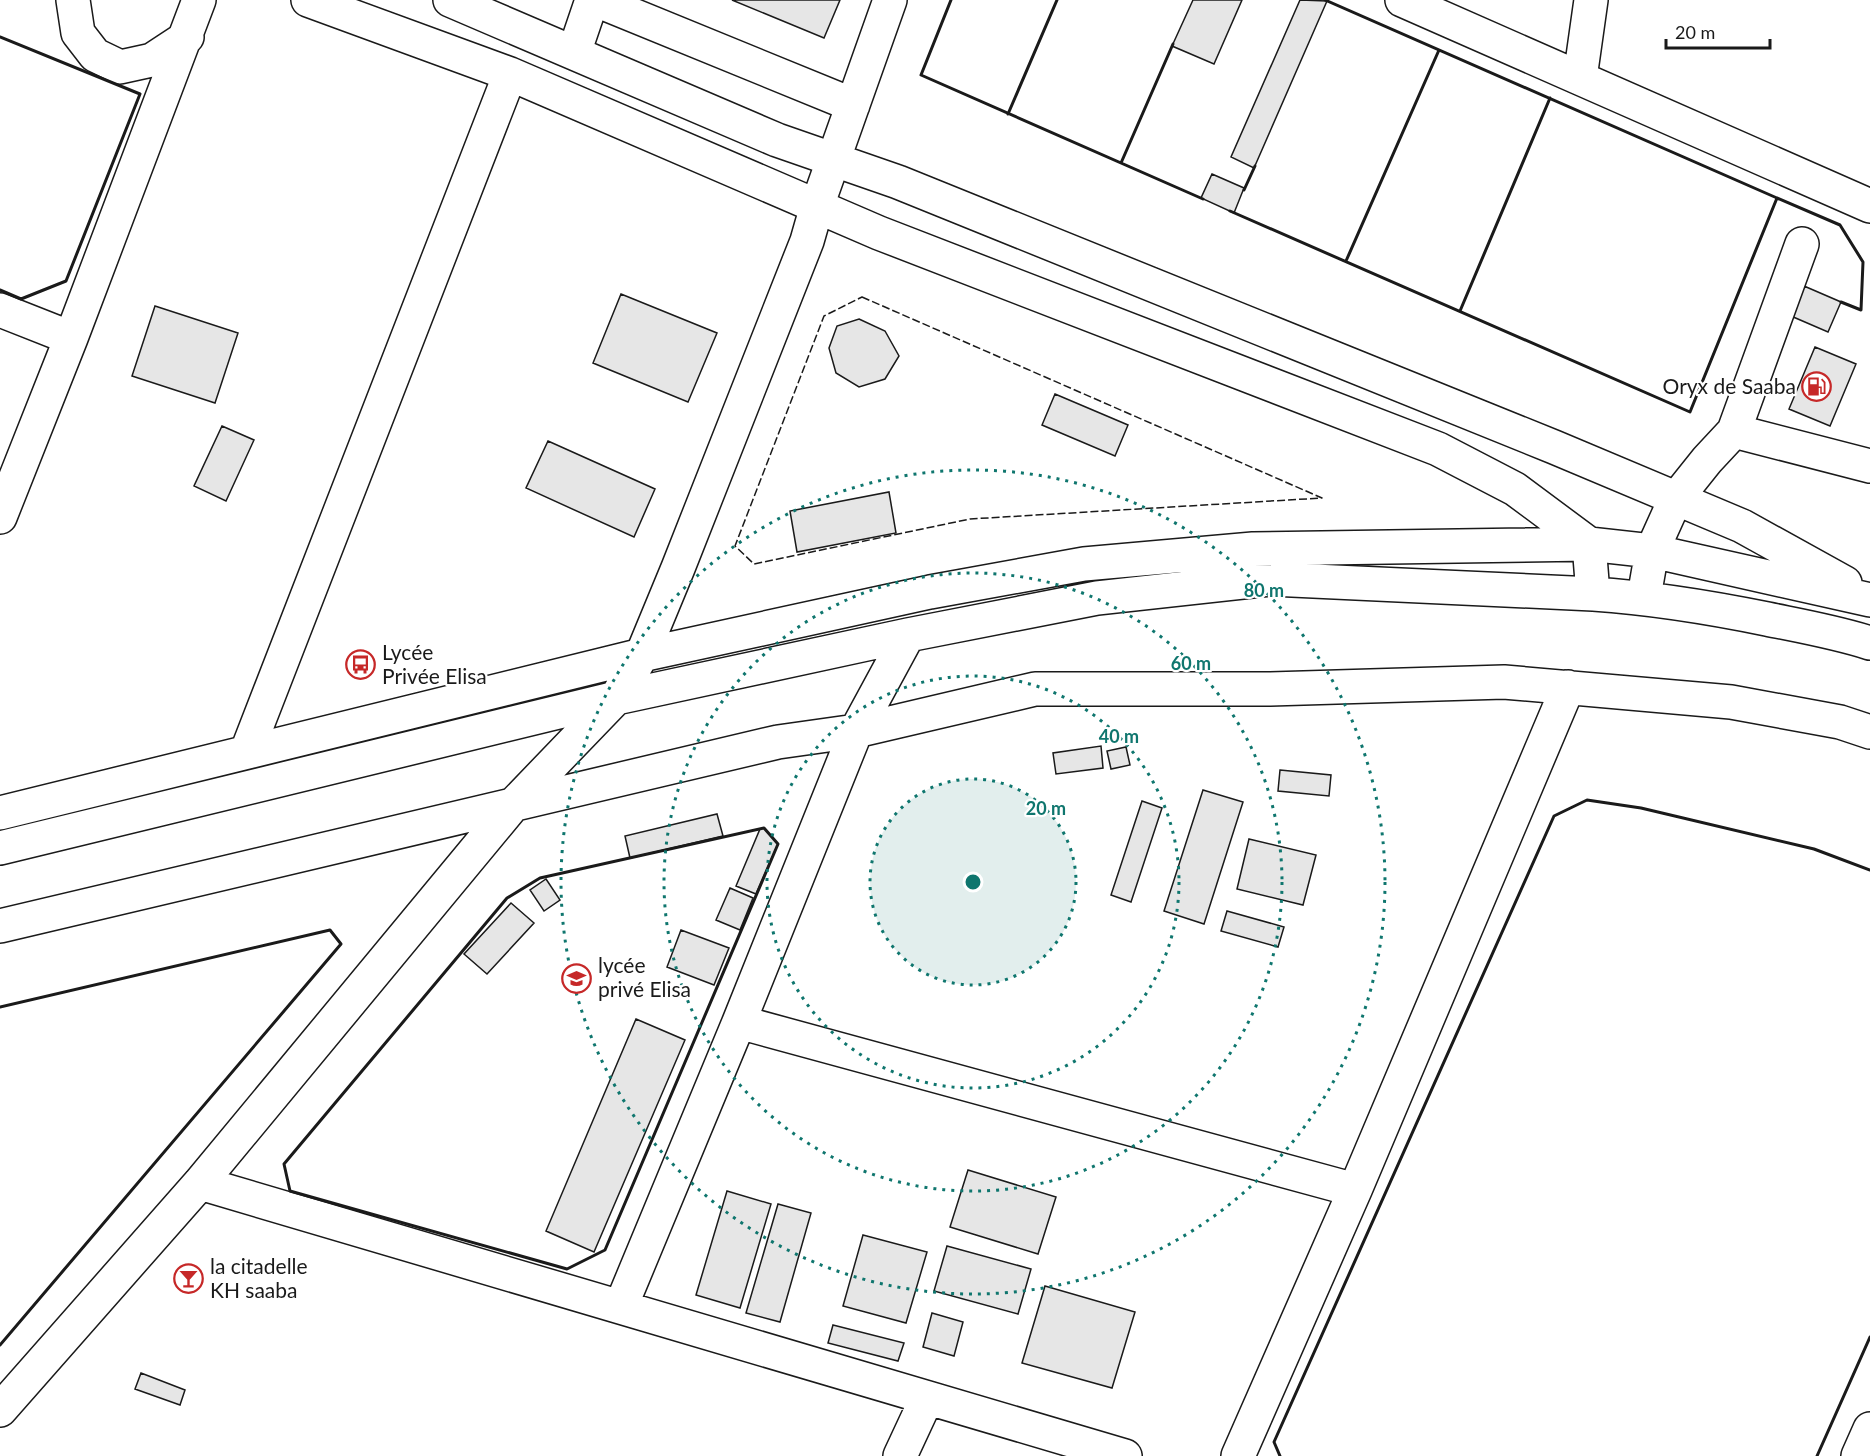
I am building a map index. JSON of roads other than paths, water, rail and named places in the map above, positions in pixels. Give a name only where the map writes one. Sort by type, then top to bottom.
[{"type":"street","points":[[73,0],[78,33],[95,55],[120,67],[152,60],[187,37]]},
{"type":"street","points":[[0,517],[200,0]]},
{"type":"street","points":[[308,0],[510,75],[879,233],[1438,449],[1515,489],[1589,544],[1593,594]]},
{"type":"street","points":[[450,0],[777,140],[898,182],[1554,447],[1675,500],[1742,526],[1870,599]]},
{"type":"street","points":[[574,53],[594,0],[853,105]]},
{"type":"street","points":[[0,1410],[200,1183],[513,805],[616,698],[642,655],[803,252],[890,0]]},
{"type":"street","points":[[1402,0],[1870,206]]},
{"type":"street","points":[[1580,78],[1591,0]]},
{"type":"street","points":[[247,751],[510,75]]},
{"type":"street","points":[[1644,597],[1652,551],[1675,500],[1734,431],[1802,244]]},
{"type":"street","points":[[0,310],[71,338]]},
{"type":"street","points":[[1734,431],[1870,466]]},
{"type":"street","points":[[0,813],[642,655],[930,592],[1084,564],[1252,549],[1589,544],[1652,551],[1870,599]]},
{"type":"street","points":[[0,848],[616,698],[908,635],[1097,598],[1270,579],[1644,597],[1692,604],[1842,634],[1870,643]]},
{"type":"street","points":[[621,1306],[739,1022],[856,730],[908,635]]},
{"type":"street","points":[[0,926],[778,742],[856,730],[1035,689],[1270,689],[1504,682],[1731,702],[1840,722],[1870,732]]},
{"type":"street","points":[[1238,1456],[1355,1190],[1568,687]]},
{"type":"street","points":[[739,1022],[1355,1190]]},
{"type":"street","points":[[200,1183],[1125,1456]]},
{"type":"street","points":[[900,1456],[927,1398]]},
{"type":"street","points":[[1858,1456],[1870,1429]]},
{"type":"place","name":"Oryx de Saaba","points":[[1817,387]]},
{"type":"place","name":"Lycée Privée Elisa","points":[[361,665]]},
{"type":"place","name":"lycée privé Elisa","points":[[577,978]]},
{"type":"place","name":"la citadelle KH saaba","points":[[189,1279]]}]
